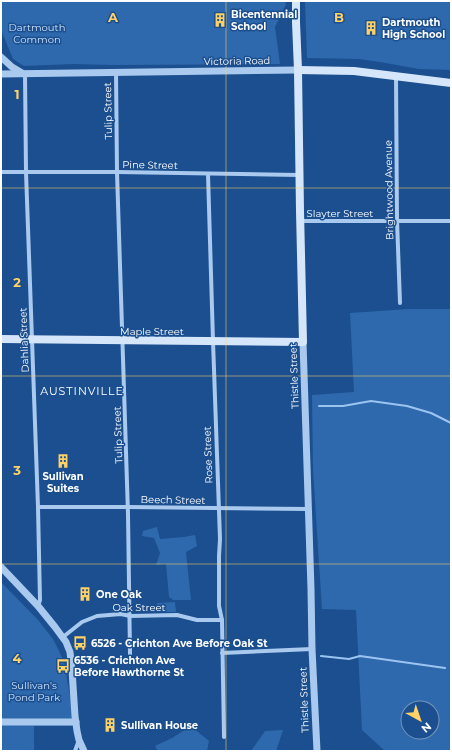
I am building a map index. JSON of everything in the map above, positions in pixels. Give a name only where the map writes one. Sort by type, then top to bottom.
[{"type":"main road","name":"Thistle Street","points":[[296,1],[303,342]]},
{"type":"main road","name":"Victoria Road","points":[[298,70],[354,72],[451,83]]},
{"type":"main road","name":"Maple Street","points":[[1,339],[303,342]]},
{"type":"street","points":[[1,57],[12,68],[24,74]]},
{"type":"street","name":"Victoria Road","points":[[1,74],[298,70]]},
{"type":"street","name":"Tulip Street","points":[[116,72],[117,172],[128,507],[130,654]]},
{"type":"street","name":"Dahlia Street","points":[[24,74],[38,507],[40,600],[38,606]]},
{"type":"street","name":"Brightwood Avenue","points":[[396,77],[397,220],[400,303]]},
{"type":"street","name":"Pine Street","points":[[1,172],[300,175]]},
{"type":"street","name":"Rose Street","points":[[208,174],[220,539],[218,556],[219,606],[222,620],[224,737]]},
{"type":"street","name":"Slayter Street","points":[[300,221],[451,221]]},
{"type":"street","name":"Thistle Street","points":[[303,342],[312,649],[317,751]]},
{"type":"street","name":"Beech Street","points":[[38,507],[308,509]]},
{"type":"street","points":[[1,567],[38,606],[63,637],[70,652],[76,722],[79,740],[84,751]]},
{"type":"street","name":"Oak Street","points":[[63,637],[82,622],[98,616],[121,614],[130,616],[177,615],[197,620],[222,620]]},
{"type":"street","points":[[222,653],[312,649]]},
{"type":"street","points":[[1,722],[76,722]]},
{"type":"street","points":[[75,751],[79,740]]},
{"type":"green space","name":"Dartmouth Common","points":[[1,1],[285,1],[286,4],[275,27],[280,64],[73,64],[24,66],[13,59],[1,30]]},
{"type":"green space","points":[[305,1],[451,1],[451,70],[419,69],[359,59],[307,58]]},
{"type":"green space","points":[[408,309],[451,309],[451,751],[385,751],[362,730],[356,610],[322,609],[313,470],[312,395],[354,392],[350,313]]},
{"type":"green space","points":[[157,527],[160,539],[195,535],[197,546],[186,552],[191,600],[173,600],[169,597],[166,564],[156,565],[160,553],[154,538],[142,536],[143,531]]},
{"type":"green space","name":"Sullivan's Pond Park","points":[[1,582],[38,620],[53,639],[65,665],[76,726],[34,726],[34,751],[1,751]]},
{"type":"green space","points":[[175,602],[176,612],[157,612],[157,603]]},
{"type":"green space","points":[[191,726],[209,741],[207,751],[158,751],[155,746],[172,738]]},
{"type":"green space","points":[[283,730],[276,751],[251,751],[265,731]]},
{"type":"waterway","points":[[319,406],[343,406],[371,401],[407,406],[431,413],[451,423]]},
{"type":"waterway","points":[[321,656],[349,659],[360,656],[445,668]]},
{"type":"place","name":"Bicentennial School","points":[[220,20]]},
{"type":"place","name":"Dartmouth High School","points":[[371,28]]},
{"type":"place","name":"Sullivan Suites","points":[[63,461]]},
{"type":"place","name":"One Oak","points":[[85,594]]},
{"type":"place","name":"6526 - Crichton Ave Before Oak St","points":[[80,643]]},
{"type":"place","name":"6536 - Crichton Ave Before Hawthorne St","points":[[63,666]]},
{"type":"place","name":"Sullivan House","points":[[110,725]]},
{"type":"district","name":"AUSTINVILLE","points":[[82,391]]}]
